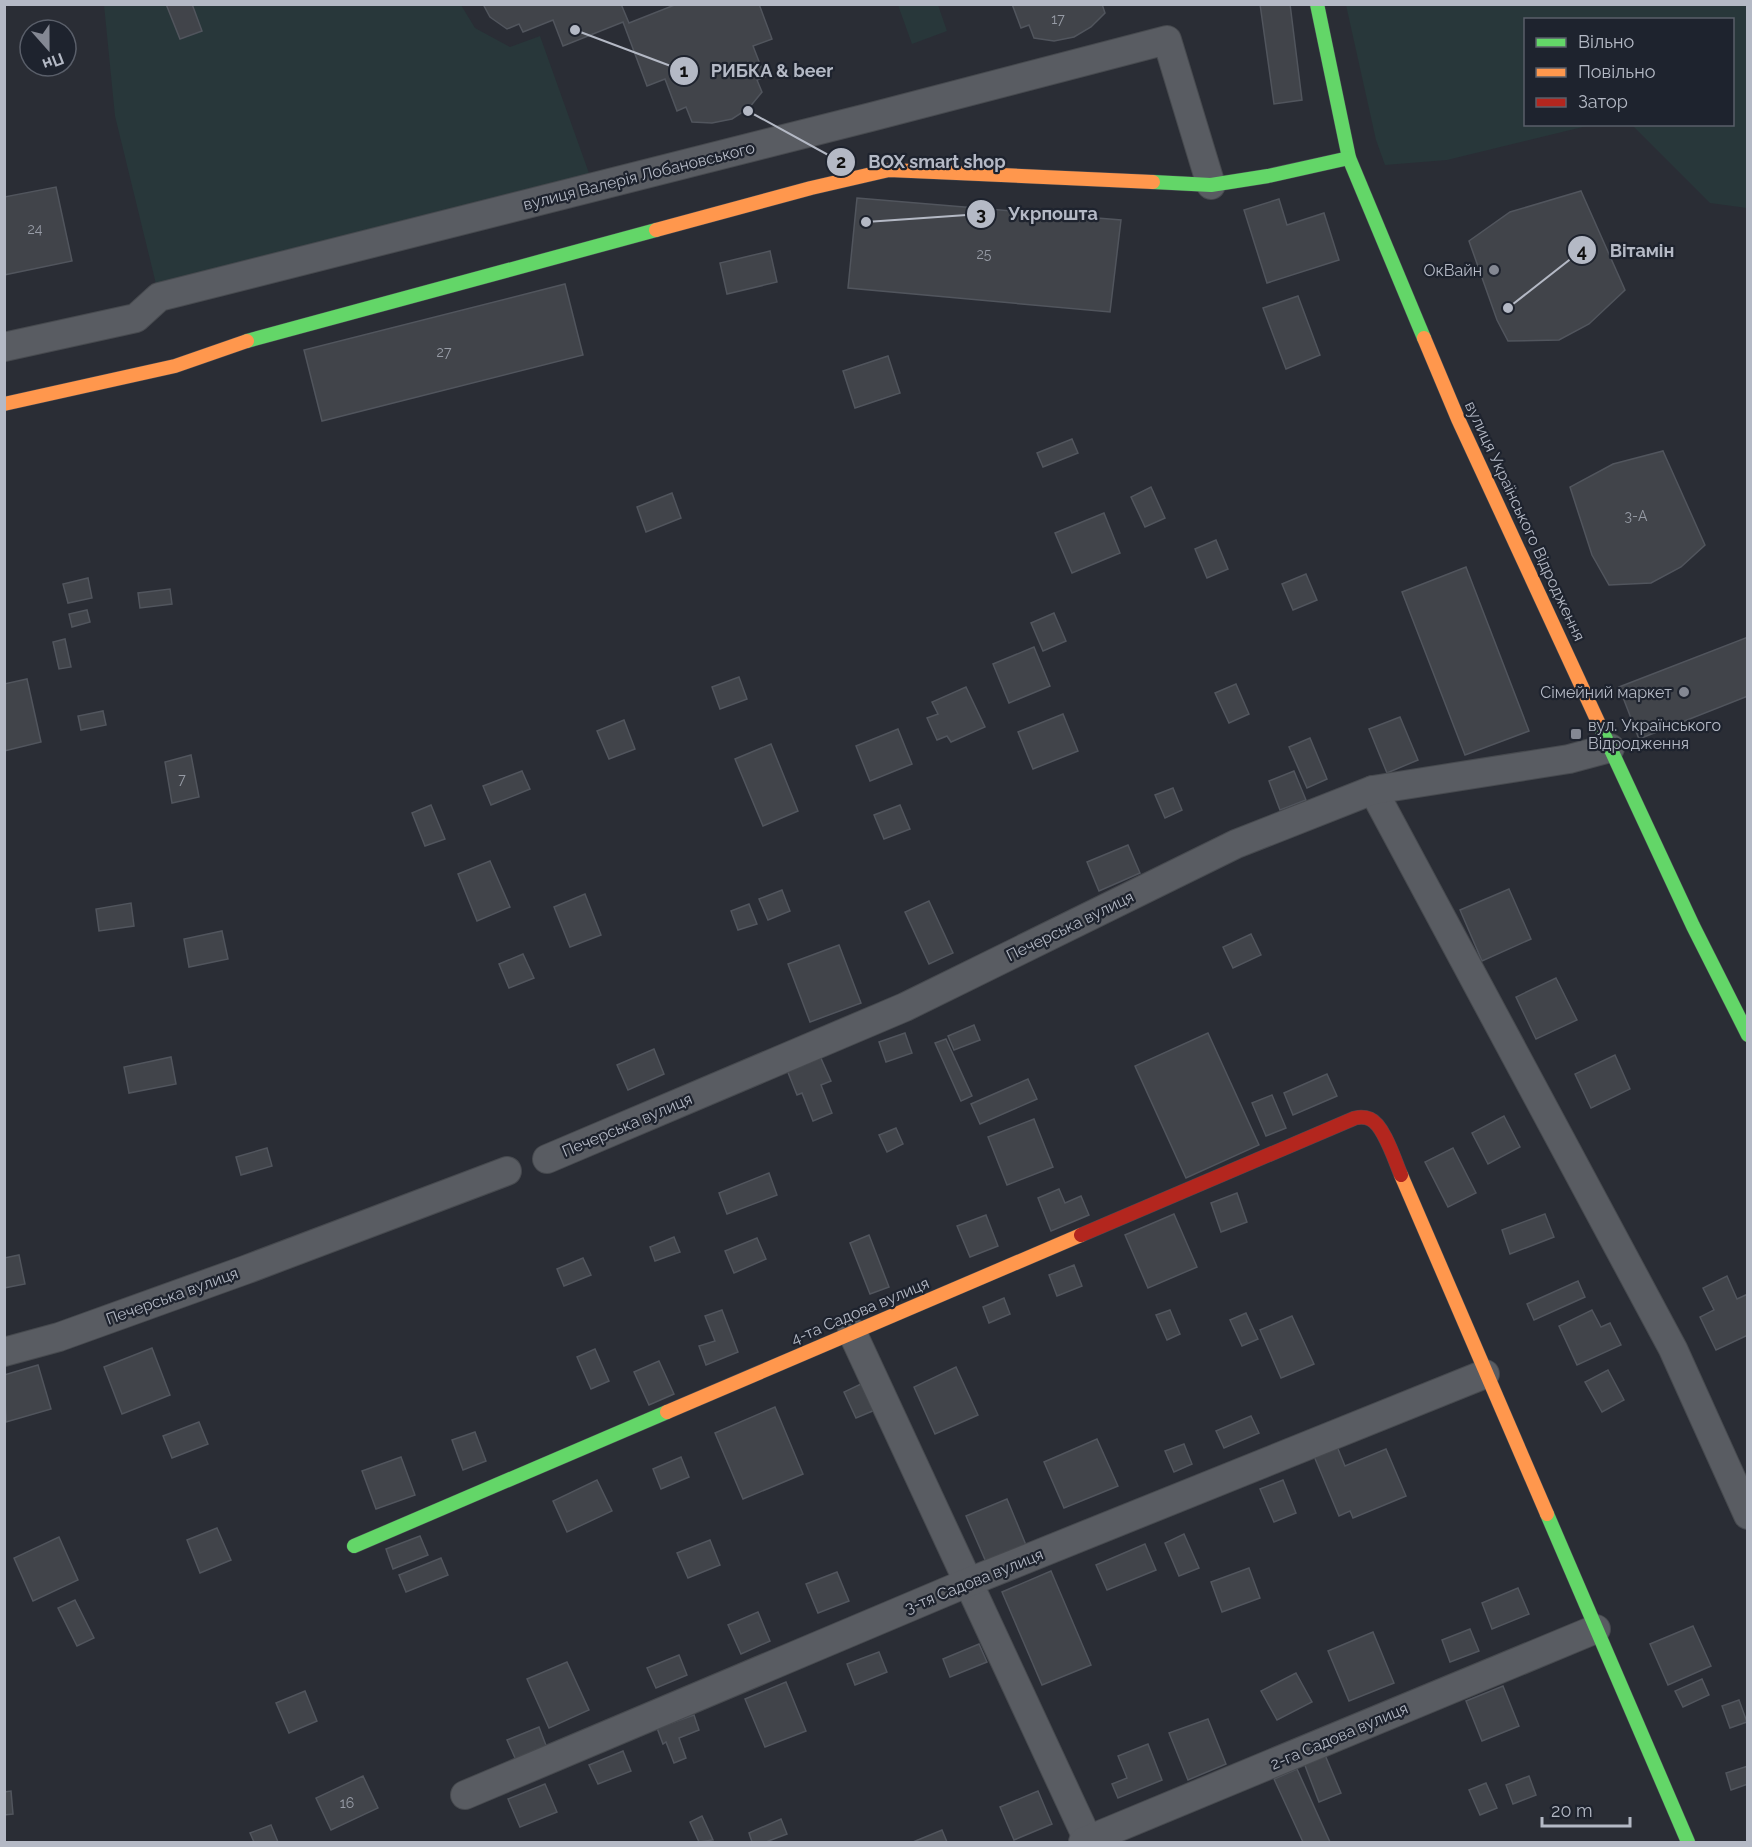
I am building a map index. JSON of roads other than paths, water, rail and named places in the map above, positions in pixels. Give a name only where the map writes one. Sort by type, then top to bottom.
[{"type":"street","name":"вулиця Українського Відродження","points":[[1317,4],[1349,158],[1458,419],[1693,926],[1748,1035]]},
{"type":"street","name":"вулиця Валерія Лобановського","points":[[4,347],[136,318],[159,297],[1167,40],[1211,184]]},
{"type":"street","points":[[4,404],[175,366],[262,336],[811,188],[889,170],[1211,184],[1268,176],[1349,158]]},
{"type":"street","name":"Печерська вулиця","points":[[546,1159],[905,1007],[1236,844],[1372,790],[1569,759],[1610,748]]},
{"type":"street","points":[[1372,790],[1673,1350],[1748,1515]]},
{"type":"street","name":"4-та Садова вулиця","points":[[354,1546],[1355,1118],[1365,1116],[1372,1119],[1378,1126],[1485,1374]]},
{"type":"street","name":"Печерська вулиця","points":[[4,1352],[59,1337],[245,1270],[507,1171]]},
{"type":"street","points":[[852,1332],[969,1582],[1085,1841]]},
{"type":"street","points":[[1485,1374],[1688,1842]]},
{"type":"street","name":"3-тя Садова вулиця","points":[[465,1795],[969,1582],[1485,1374]]},
{"type":"street","name":"2-га Садова вулиця","points":[[1085,1841],[1596,1629]]},
{"type":"place","name":"РИБКА & beer","points":[[575,30]]},
{"type":"place","name":"BOX smart shop","points":[[748,111]]},
{"type":"place","name":"Укрпошта","points":[[866,222]]},
{"type":"place","name":"ОкВайн","points":[[1494,270]]},
{"type":"place","name":"Вітамін","points":[[1508,308]]},
{"type":"place","name":"Сімейний маркет","points":[[1684,692]]},
{"type":"place","name":"вул. Українського Відродження","points":[[1576,734]]}]
